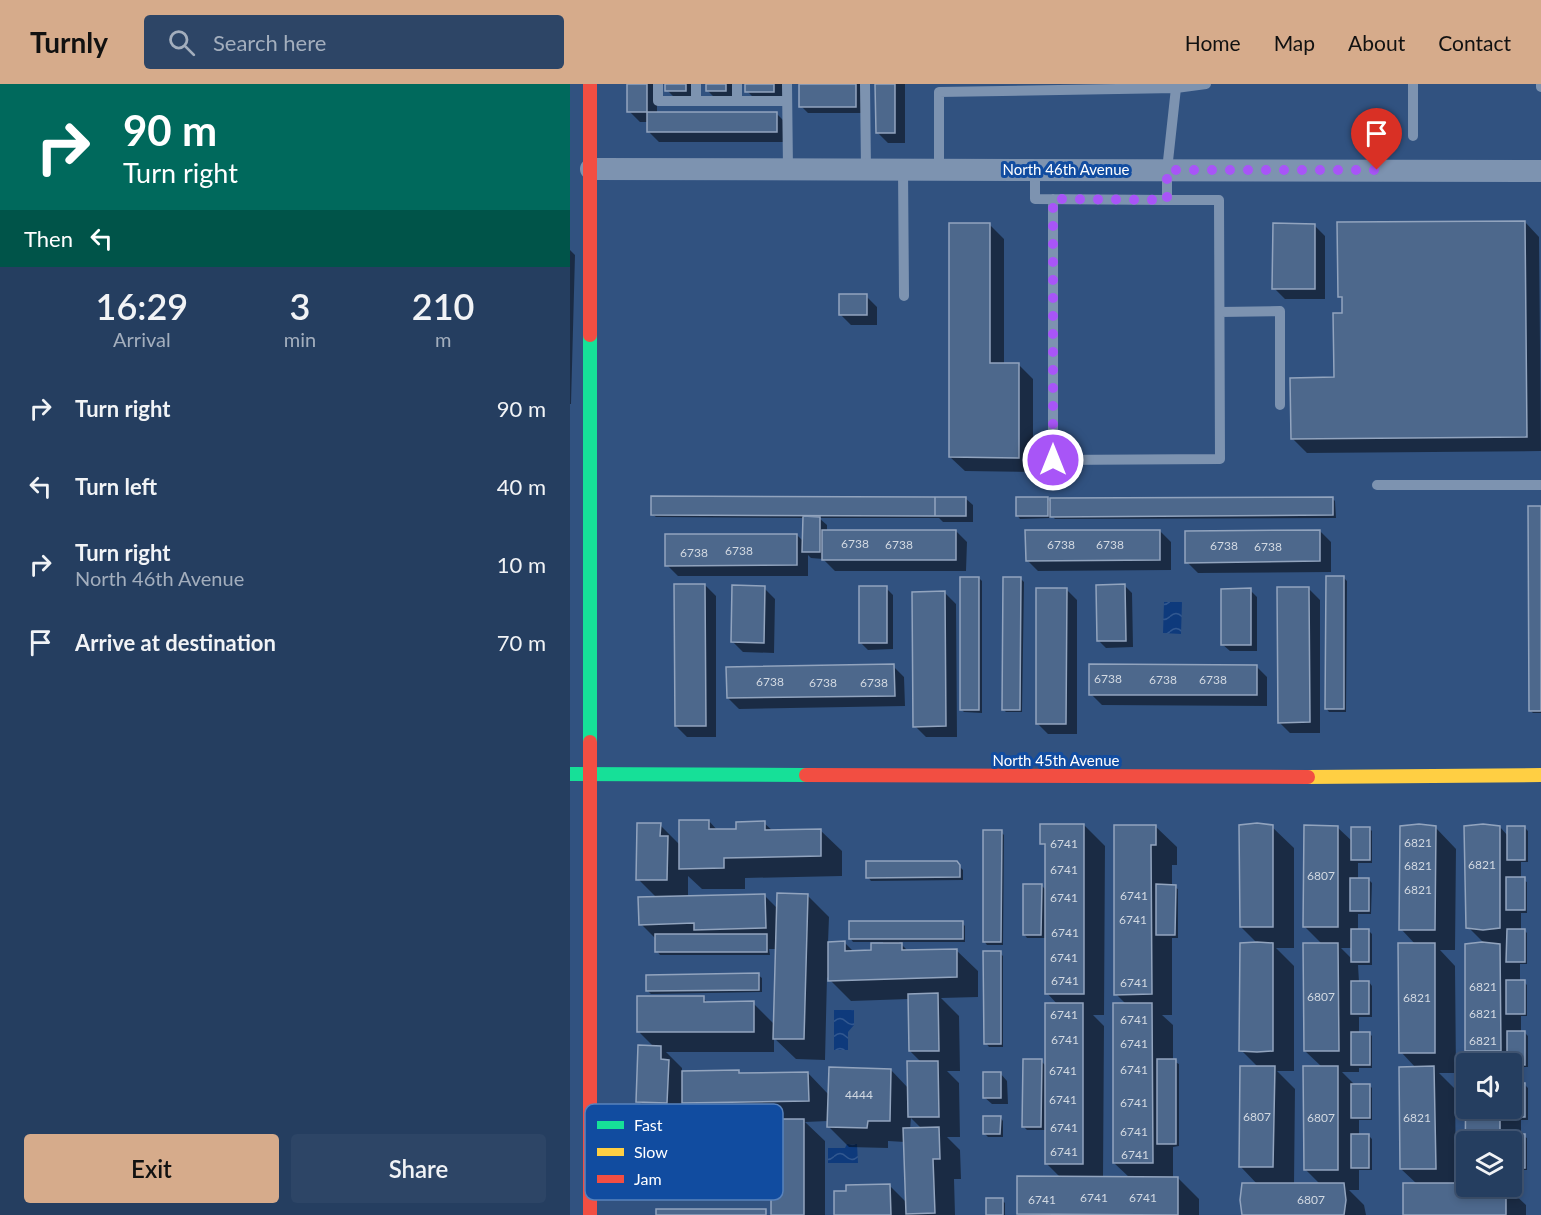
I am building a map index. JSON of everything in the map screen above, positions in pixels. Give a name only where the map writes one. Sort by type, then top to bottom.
[{"type":"street","points":[[590,84],[587,162],[591,774],[590,1104]]},
{"type":"street","name":"North 46th Avenue","points":[[587,162],[788,169],[1541,171]]},
{"type":"street","name":"North 45th Avenue","points":[[570,774],[1201,778],[1541,775]]},
{"type":"street","points":[[590,1200],[590,1215]]},
{"type":"lane","points":[[658,84],[658,101],[787,101]]},
{"type":"lane","points":[[696,84],[696,101]]},
{"type":"lane","points":[[737,84],[737,101]]},
{"type":"lane","points":[[787,84],[788,169]]},
{"type":"lane","points":[[866,84],[866,169]]},
{"type":"lane","points":[[939,169],[939,88],[1176,88],[1206,84]]},
{"type":"lane","points":[[1413,84],[1413,136]]},
{"type":"lane","points":[[1167,200],[1167,170],[1176,88]]},
{"type":"lane","points":[[903,169],[904,296]]},
{"type":"lane","points":[[1035,170],[1035,199],[1053,199],[1167,200],[1219,200],[1220,459],[1053,460],[1053,199]]},
{"type":"lane","points":[[1220,312],[1280,311],[1280,405]]},
{"type":"lane","points":[[1377,485],[1541,485]]},
{"type":"water","points":[[1164,602],[1182,602],[1181,634],[1163,633]]},
{"type":"water","points":[[834,1010],[854,1010],[854,1025],[848,1032],[848,1050],[834,1050]]},
{"type":"water","points":[[847,1144],[857,1144],[858,1163],[828,1163],[828,1148],[845,1148]]},
{"type":"building","points":[[627,84],[647,84],[647,112],[627,112]]},
{"type":"building","points":[[665,84],[686,84],[686,91],[665,91]]},
{"type":"building","points":[[706,84],[726,84],[726,91],[706,91]]},
{"type":"building","points":[[745,84],[774,84],[774,92],[745,92]]},
{"type":"building","points":[[799,84],[856,84],[856,107],[799,107]]},
{"type":"building","points":[[875,84],[895,84],[895,133],[876,133]]},
{"type":"building","points":[[647,112],[777,112],[777,132],[647,132]]},
{"type":"building","points":[[1525,221],[1527,437],[1291,439],[1290,378],[1334,377],[1333,313],[1342,313],[1342,297],[1338,297],[1337,222]]},
{"type":"building","points":[[949,223],[990,223],[990,363],[1019,363],[1019,458],[949,457]]},
{"type":"building","points":[[1273,223],[1315,224],[1315,289],[1272,289]]},
{"type":"building","points":[[839,294],[867,294],[867,315],[839,315]]},
{"type":"building","points":[[651,496],[935,497],[935,516],[651,515]]},
{"type":"building","points":[[935,497],[966,497],[966,516],[935,516]]},
{"type":"building","points":[[1016,497],[1048,497],[1048,516],[1016,516]]},
{"type":"building","points":[[1333,497],[1333,515],[1050,517],[1050,498]]},
{"type":"building","points":[[1528,506],[1541,506],[1541,711],[1529,711]]},
{"type":"building","points":[[803,516],[820,517],[820,552],[802,552]]},
{"type":"building","points":[[822,530],[956,530],[956,560],[822,560]]},
{"type":"building","points":[[1025,530],[1160,530],[1160,560],[1026,561]]},
{"type":"building","points":[[1320,530],[1320,561],[1185,563],[1185,531]]},
{"type":"building","points":[[665,534],[797,534],[797,565],[665,566]]},
{"type":"building","points":[[1326,576],[1344,576],[1344,709],[1325,709]]},
{"type":"building","points":[[960,577],[979,577],[979,710],[960,710]]},
{"type":"building","points":[[1003,577],[1021,577],[1020,710],[1002,710]]},
{"type":"building","points":[[674,584],[705,584],[706,726],[675,726]]},
{"type":"building","points":[[1125,584],[1126,641],[1097,641],[1096,585]]},
{"type":"building","points":[[732,585],[765,586],[764,643],[731,642]]},
{"type":"building","points":[[859,586],[887,586],[887,643],[859,643]]},
{"type":"building","points":[[1277,587],[1309,587],[1310,722],[1278,723]]},
{"type":"building","points":[[1036,588],[1067,588],[1066,724],[1036,724]]},
{"type":"building","points":[[1251,588],[1251,645],[1221,645],[1221,589]]},
{"type":"building","points":[[945,591],[946,726],[913,727],[912,592]]},
{"type":"building","points":[[894,664],[895,696],[727,698],[726,667]]},
{"type":"building","points":[[1089,664],[1257,665],[1257,695],[1089,695]]},
{"type":"building","points":[[679,820],[709,820],[709,829],[736,829],[736,822],[765,821],[765,830],[821,829],[821,856],[724,858],[724,868],[679,869]]},
{"type":"building","points":[[637,823],[661,823],[660,836],[668,836],[667,880],[636,880]]},
{"type":"building","points":[[1257,823],[1273,825],[1273,927],[1240,927],[1239,825]]},
{"type":"building","points":[[1040,824],[1084,824],[1084,994],[1045,994],[1045,844],[1040,844]]},
{"type":"building","points":[[1419,824],[1436,826],[1435,930],[1399,930],[1400,826]]},
{"type":"building","points":[[1483,824],[1500,826],[1500,928],[1483,930],[1466,928],[1464,826]]},
{"type":"building","points":[[1114,825],[1156,825],[1156,845],[1151,845],[1152,994],[1114,995]]},
{"type":"building","points":[[1304,825],[1338,826],[1338,927],[1303,927]]},
{"type":"building","points":[[1507,826],[1525,826],[1525,860],[1507,860]]},
{"type":"building","points":[[1351,827],[1370,827],[1370,860],[1351,860]]},
{"type":"building","points":[[983,830],[1002,830],[1001,942],[983,942]]},
{"type":"building","points":[[866,861],[957,861],[960,865],[960,877],[866,878]]},
{"type":"building","points":[[1506,877],[1525,877],[1525,910],[1506,910]]},
{"type":"building","points":[[1350,878],[1369,878],[1369,911],[1350,911]]},
{"type":"building","points":[[1023,884],[1042,884],[1041,935],[1023,935]]},
{"type":"building","points":[[1156,884],[1176,885],[1175,935],[1156,935]]},
{"type":"building","points":[[777,893],[808,894],[804,1039],[773,1039]]},
{"type":"building","points":[[765,894],[766,928],[694,930],[694,923],[639,925],[638,897]]},
{"type":"building","points":[[849,921],[963,921],[963,939],[849,939]]},
{"type":"building","points":[[1351,929],[1369,929],[1369,962],[1351,962]]},
{"type":"building","points":[[1507,929],[1525,929],[1525,962],[1506,962]]},
{"type":"building","points":[[655,934],[767,934],[767,952],[655,952]]},
{"type":"building","points":[[845,941],[845,951],[871,950],[871,943],[902,943],[902,950],[957,949],[957,977],[828,981],[828,942]]},
{"type":"building","points":[[1482,942],[1500,944],[1501,1051],[1465,1051],[1465,944]]},
{"type":"building","points":[[1240,943],[1273,943],[1273,1051],[1239,1051]]},
{"type":"building","points":[[1303,943],[1338,943],[1339,1051],[1304,1051]]},
{"type":"building","points":[[1398,943],[1435,943],[1435,1053],[1399,1053]]},
{"type":"building","points":[[983,951],[1001,951],[1001,1044],[984,1044]]},
{"type":"building","points":[[759,973],[759,990],[646,991],[646,975]]},
{"type":"building","points":[[1506,980],[1525,980],[1525,1014],[1506,1014]]},
{"type":"building","points":[[1351,981],[1369,981],[1369,1014],[1351,1014]]},
{"type":"building","points":[[938,993],[939,1051],[909,1051],[908,994]]},
{"type":"building","points":[[637,996],[704,996],[704,1002],[754,1001],[754,1032],[637,1032]]},
{"type":"building","points":[[1045,1003],[1083,1003],[1083,1164],[1045,1164]]},
{"type":"building","points":[[1113,1003],[1152,1003],[1153,1163],[1113,1163]]},
{"type":"building","points":[[1507,1031],[1525,1031],[1525,1065],[1522,1065],[1522,1053],[1507,1053]]},
{"type":"building","points":[[1351,1032],[1370,1032],[1370,1065],[1351,1065]]},
{"type":"building","points":[[638,1045],[661,1046],[661,1059],[669,1060],[667,1103],[636,1102]]},
{"type":"building","points":[[1023,1059],[1042,1059],[1041,1127],[1022,1127]]},
{"type":"building","points":[[1157,1059],[1176,1059],[1176,1144],[1157,1144]]},
{"type":"building","points":[[907,1061],[938,1061],[939,1117],[908,1117]]},
{"type":"building","points":[[1240,1066],[1275,1066],[1273,1167],[1239,1167]]},
{"type":"building","points":[[1303,1066],[1338,1066],[1338,1170],[1304,1170]]},
{"type":"building","points":[[1434,1066],[1436,1169],[1400,1169],[1399,1067]]},
{"type":"building","points":[[829,1067],[891,1069],[890,1121],[868,1121],[867,1128],[827,1127]]},
{"type":"building","points":[[739,1070],[739,1073],[808,1072],[809,1101],[682,1103],[682,1071]]},
{"type":"building","points":[[983,1072],[1001,1072],[1001,1098],[983,1098]]},
{"type":"building","points":[[1522,1083],[1525,1083],[1525,1117],[1522,1117]]},
{"type":"building","points":[[1351,1084],[1370,1084],[1370,1118],[1351,1118]]},
{"type":"building","points":[[983,1116],[1001,1116],[1000,1134],[983,1134]]},
{"type":"building","points":[[783,1119],[804,1119],[804,1215],[771,1215],[771,1200],[783,1200]]},
{"type":"building","points":[[1465,1119],[1500,1119],[1500,1131],[1465,1131]]},
{"type":"building","points":[[939,1127],[940,1159],[933,1159],[935,1213],[906,1214],[903,1128]]},
{"type":"building","points":[[1351,1134],[1369,1134],[1369,1168],[1351,1168]]},
{"type":"building","points":[[1522,1134],[1525,1134],[1525,1168],[1522,1168]]},
{"type":"building","points":[[1017,1176],[1178,1177],[1178,1215],[1017,1214]]},
{"type":"building","points":[[1242,1183],[1344,1183],[1346,1200],[1344,1215],[1242,1215],[1240,1200]]},
{"type":"building","points":[[1403,1183],[1456,1183],[1456,1197],[1506,1197],[1506,1215],[1403,1215]]},
{"type":"building","points":[[890,1184],[891,1215],[834,1215],[834,1191],[846,1191],[846,1185]]},
{"type":"building","points":[[986,1198],[1003,1198],[1003,1215],[986,1215]]},
{"type":"building","points":[[656,1209],[766,1209],[766,1215],[656,1215]]},
{"type":"traffic: fast","points":[[590,335],[590,742]]},
{"type":"traffic: fast","points":[[570,774],[806,775]]},
{"type":"traffic: slow","points":[[1308,777],[1541,775]]},
{"type":"traffic: jam","points":[[590,84],[590,335]]},
{"type":"traffic: jam","points":[[590,742],[590,1104]]},
{"type":"traffic: jam","points":[[806,775],[1308,777]]},
{"type":"traffic: jam","points":[[590,1200],[590,1215]]},
{"type":"route","points":[[1053,460],[1053,199],[1167,200],[1167,170],[1377,170]]}]
